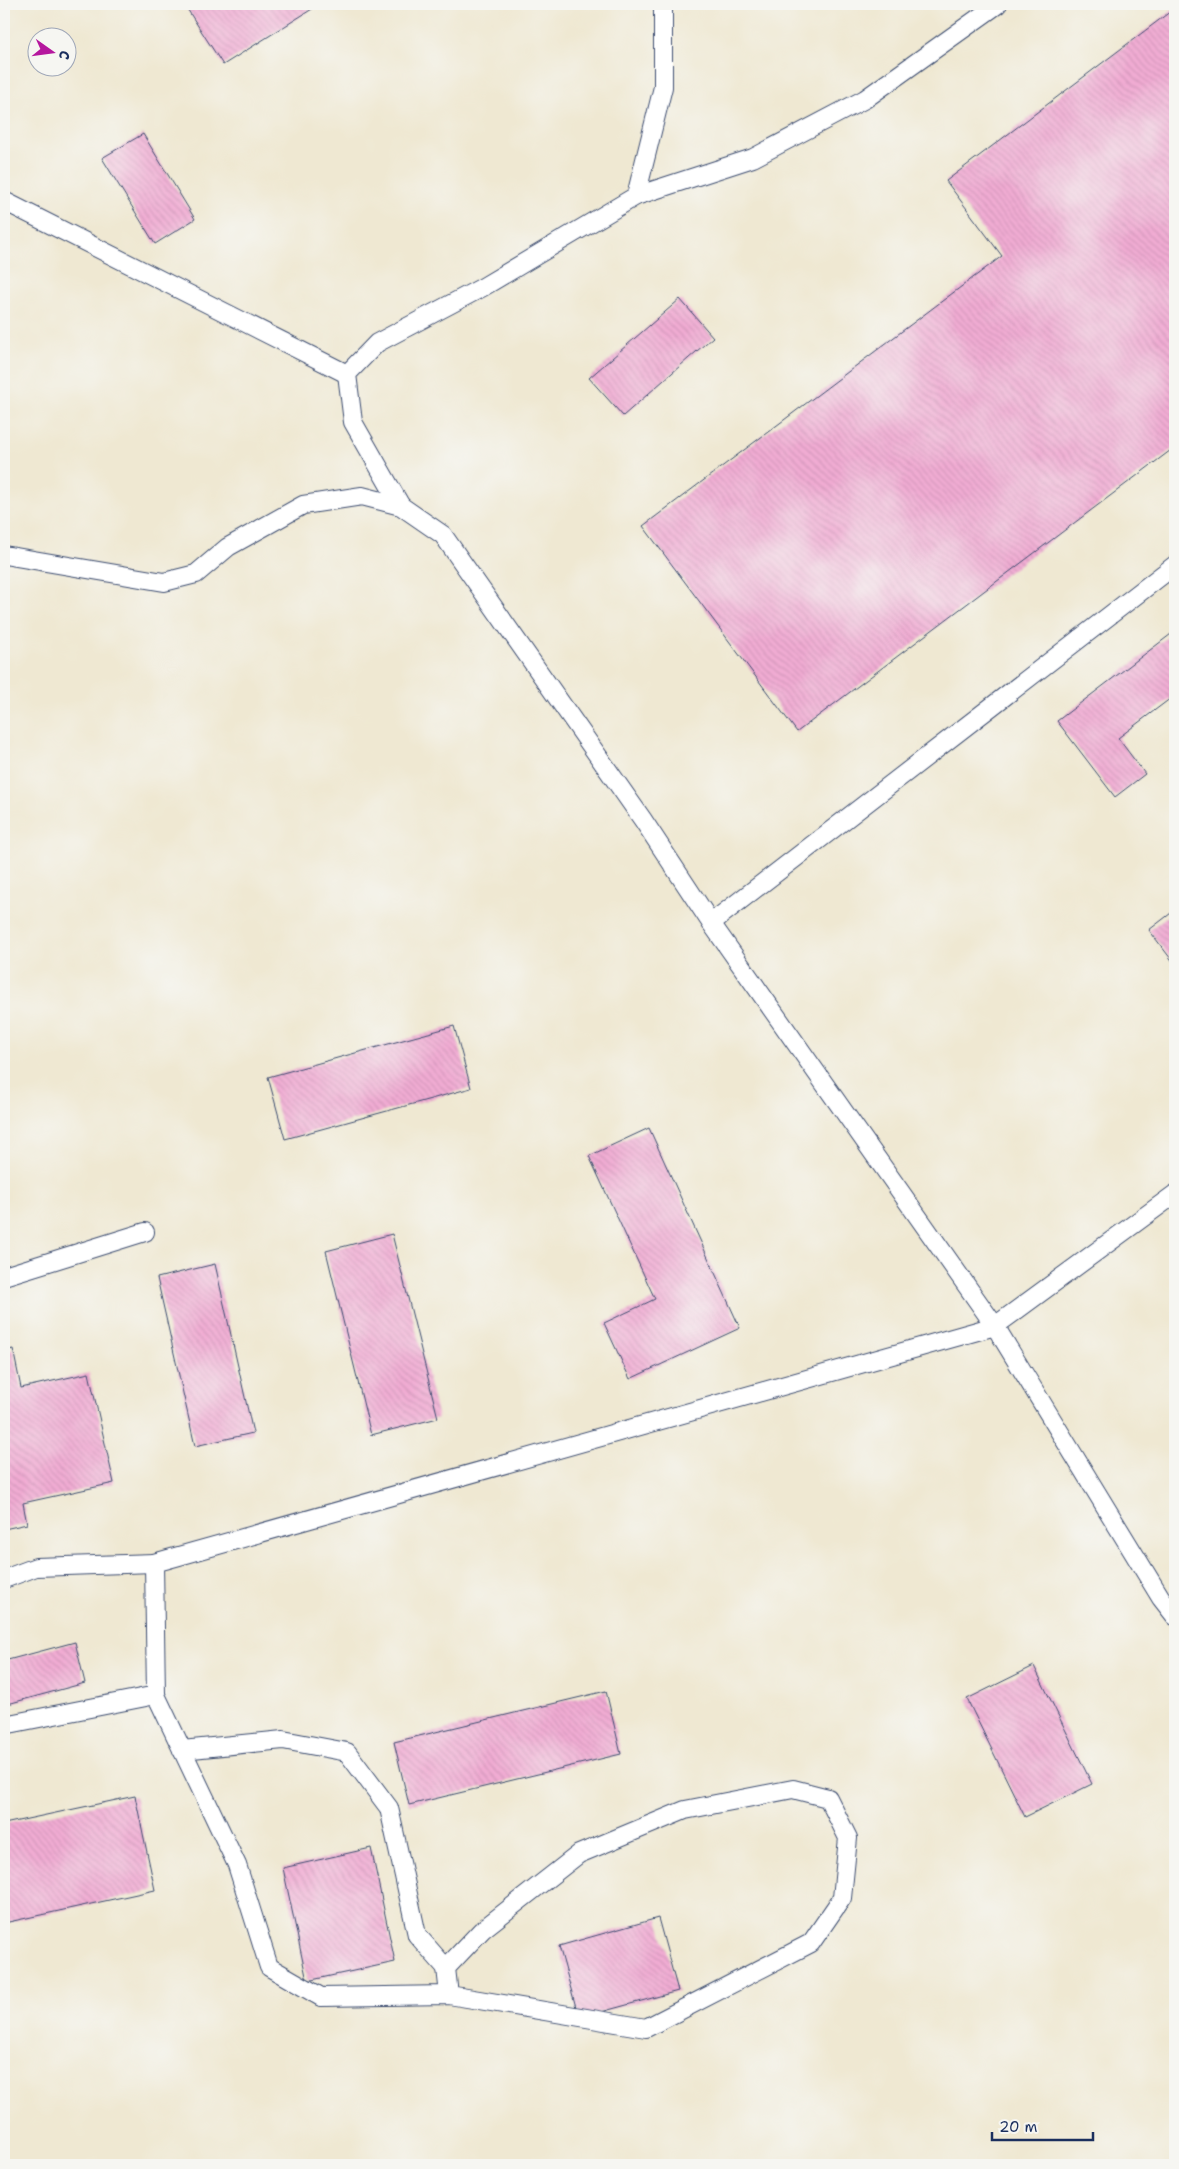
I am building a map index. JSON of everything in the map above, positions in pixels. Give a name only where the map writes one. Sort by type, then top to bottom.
[{"type":"lane","points":[[636,196],[663,87],[663,4]]},
{"type":"lane","points":[[401,506],[353,422],[348,374],[376,343],[483,287],[636,196],[753,158],[866,99],[998,4]]},
{"type":"lane","points":[[4,200],[348,374]]},
{"type":"lane","points":[[4,555],[164,582],[196,574],[228,547],[303,505],[362,496],[401,506],[443,536],[643,820],[711,923],[995,1326],[1161,1598],[1175,1616]]},
{"type":"lane","points":[[711,923],[1175,565]]},
{"type":"lane","points":[[4,1578],[36,1567],[154,1563],[995,1326],[1175,1194]]},
{"type":"lane","points":[[4,1276],[145,1232]]},
{"type":"lane","points":[[154,1563],[156,1696],[237,1865],[269,1967],[321,1997],[449,1995],[646,2028],[811,1943],[842,1898],[848,1838],[828,1798],[793,1790],[685,1810],[579,1854],[482,1930],[446,1968]]},
{"type":"lane","points":[[4,1725],[156,1696]]},
{"type":"lane","points":[[182,1750],[283,1740],[347,1752],[389,1808],[417,1935],[446,1968],[449,1995]]},
{"type":"building","points":[[184,4],[320,4],[223,65]]},
{"type":"building","points":[[1175,8],[1175,447],[797,732],[643,526],[1002,256],[946,181]]},
{"type":"building","points":[[143,134],[195,219],[155,244],[102,158]]},
{"type":"building","points":[[680,299],[713,337],[623,416],[589,378]]},
{"type":"building","points":[[1175,631],[1175,695],[1118,738],[1145,774],[1115,797],[1057,721]]},
{"type":"building","points":[[1175,910],[1175,962],[1174,963],[1149,930]]},
{"type":"building","points":[[454,1026],[471,1088],[285,1139],[268,1077]]},
{"type":"building","points":[[649,1128],[740,1328],[630,1379],[604,1323],[655,1299],[589,1156]]},
{"type":"building","points":[[392,1234],[438,1418],[371,1435],[326,1251]]},
{"type":"building","points":[[215,1264],[253,1433],[195,1446],[157,1278]]},
{"type":"building","points":[[13,1349],[21,1388],[89,1373],[114,1483],[23,1503],[27,1524],[4,1529],[4,1351]]},
{"type":"building","points":[[75,1642],[85,1683],[4,1705],[4,1661]]},
{"type":"building","points":[[1034,1666],[1092,1784],[1025,1817],[967,1699]]},
{"type":"building","points":[[606,1691],[621,1754],[409,1805],[394,1742]]},
{"type":"building","points":[[135,1796],[155,1890],[4,1923],[4,1824]]},
{"type":"building","points":[[371,1848],[395,1962],[307,1981],[283,1868]]},
{"type":"building","points":[[658,1918],[678,1991],[579,2018],[559,1946]]}]
